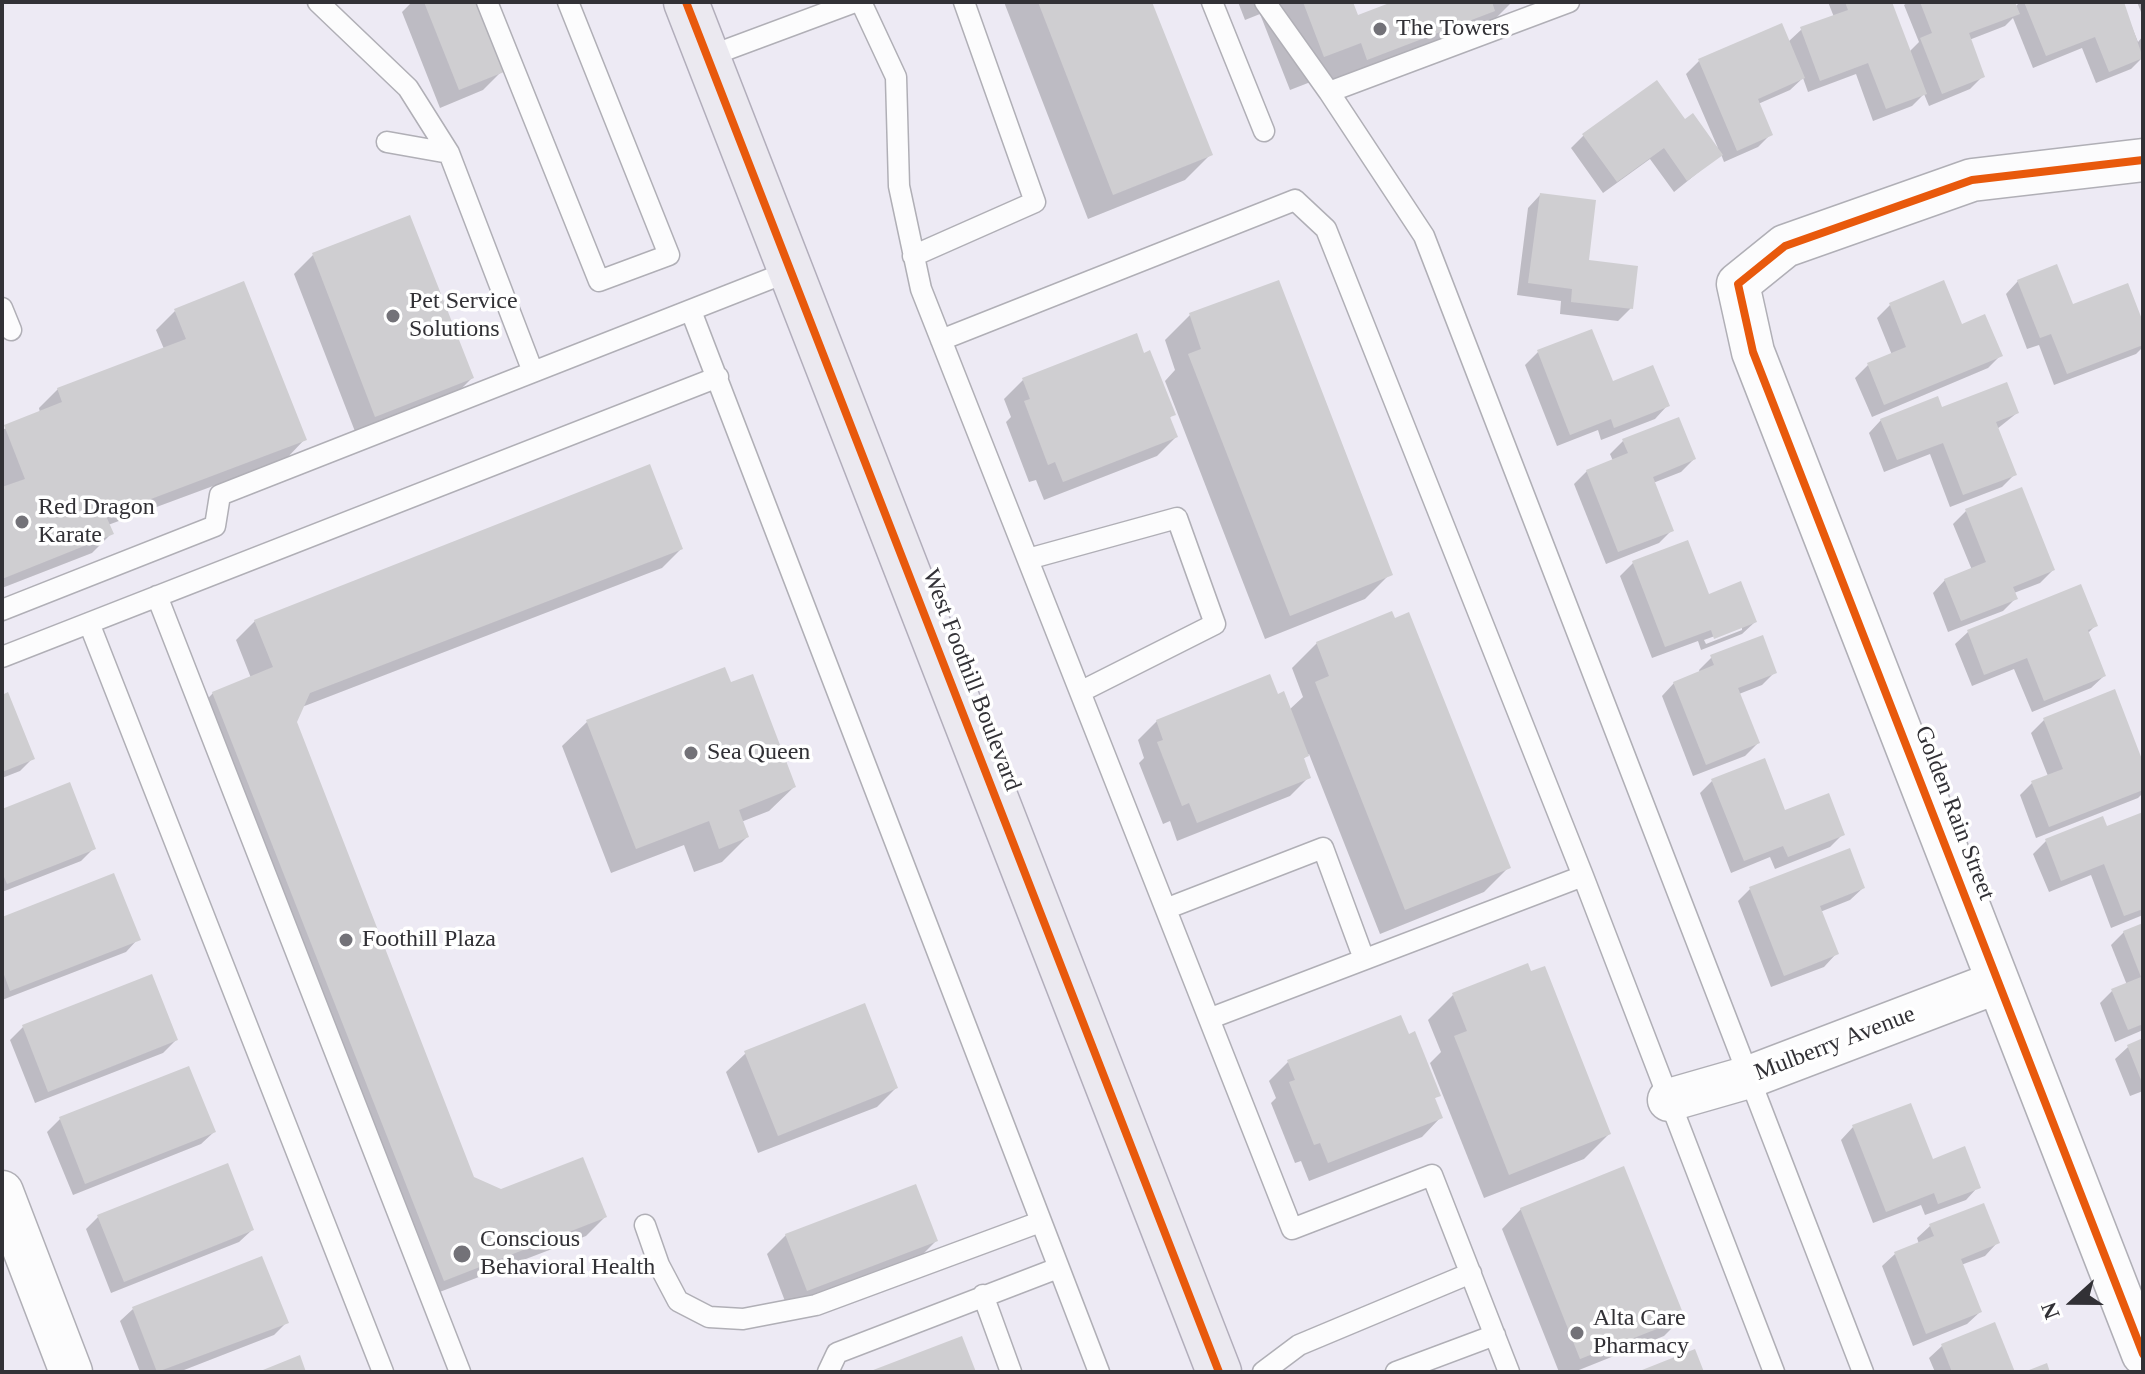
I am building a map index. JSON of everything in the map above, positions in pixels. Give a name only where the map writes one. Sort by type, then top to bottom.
[{"type":"main road","name":"West Foothill Boulevard","points":[[686,2],[1219,1372]]},
{"type":"street","name":"Golden Rain Street","points":[[2143,160],[1972,180],[1785,246],[1738,284],[1753,352],[2143,1354]]},
{"type":"street","name":"Mulberry Avenue","points":[[1669,1100],[1749,1077],[1998,982]]},
{"type":"street","points":[[2,1192],[71,1372]]},
{"type":"lane","points":[[318,2],[408,88],[449,153],[533,372]]},
{"type":"lane","points":[[487,2],[599,281],[669,255],[568,2]]},
{"type":"lane","points":[[707,57],[855,2]]},
{"type":"lane","points":[[861,2],[896,77],[899,186],[921,289],[1168,908],[1292,1229],[1432,1175],[1509,1372]]},
{"type":"lane","points":[[913,256],[1035,202],[964,2]]},
{"type":"lane","points":[[1212,2],[1264,131]]},
{"type":"lane","points":[[1265,2],[1424,236],[1863,1372]]},
{"type":"lane","points":[[1329,92],[1569,2]]},
{"type":"lane","points":[[387,142],[449,153]]},
{"type":"lane","points":[[941,340],[1295,200],[1326,229],[1583,876],[1774,1372]]},
{"type":"lane","points":[[2,610],[215,526],[220,495],[790,271]]},
{"type":"lane","points":[[2,308],[11,330]]},
{"type":"lane","points":[[691,311],[1099,1372]]},
{"type":"lane","points":[[2,657],[718,377]]},
{"type":"lane","points":[[1028,559],[1177,518],[1215,624],[1082,691]]},
{"type":"lane","points":[[157,596],[460,1372]]},
{"type":"lane","points":[[89,623],[383,1372]]},
{"type":"lane","points":[[1168,908],[1323,848],[1364,959]]},
{"type":"lane","points":[[1211,1018],[1583,876]]},
{"type":"lane","points":[[645,1225],[659,1265],[678,1301],[709,1317],[743,1319],[816,1305],[1040,1222]]},
{"type":"lane","points":[[828,1372],[837,1353],[1058,1268]]},
{"type":"lane","points":[[1263,1372],[1299,1345],[1471,1273]]},
{"type":"lane","points":[[983,1295],[1011,1372]]},
{"type":"lane","points":[[1396,1372],[1495,1335]]},
{"type":"building","points":[[424,2],[477,2],[504,72],[459,90]]},
{"type":"building","points":[[1038,2],[1152,2],[1213,155],[1113,195]]},
{"type":"building","name":"The Towers","points":[[1303,2],[1353,2],[1358,15],[1392,2],[1492,2],[1495,11],[1367,60],[1361,43],[1324,57]]},
{"type":"building","points":[[1845,2],[1892,2],[1927,94],[1886,109],[1868,63],[1820,81],[1800,27],[1848,10]]},
{"type":"building","points":[[1920,2],[2015,2],[2020,14],[1969,33],[1985,77],[1942,94],[1920,38],[1932,33]]},
{"type":"building","points":[[2024,2],[2124,2],[2143,58],[2109,72],[2095,37],[2046,56]]},
{"type":"building","points":[[1782,23],[1805,78],[1758,99],[1773,135],[1737,151],[1698,59]]},
{"type":"building","points":[[1657,80],[1685,119],[1693,113],[1723,155],[1687,181],[1664,148],[1617,182],[1582,134]]},
{"type":"building","points":[[1540,193],[1596,200],[1589,260],[1638,266],[1633,309],[1571,302],[1572,289],[1528,283]]},
{"type":"building","name":"Pet Service Solutions","points":[[410,215],[474,378],[375,417],[312,253]]},
{"type":"building","points":[[2057,264],[2073,304],[2128,283],[2143,322],[2143,345],[2067,374],[2051,334],[2040,338],[2017,280]]},
{"type":"building","points":[[1279,280],[1393,575],[1290,616],[1188,354],[1201,349],[1189,313]]},
{"type":"building","points":[[1944,280],[1962,324],[1985,314],[2003,356],[1884,405],[1867,363],[1906,347],[1889,303]]},
{"type":"building","points":[[244,281],[307,440],[106,516],[114,534],[2,579],[2,487],[25,479],[4,425],[62,402],[57,388],[186,339],[174,309]]},
{"type":"building","points":[[1592,329],[1613,381],[1653,365],[1670,406],[1614,428],[1611,419],[1570,435],[1537,350]]},
{"type":"building","points":[[1137,333],[1144,353],[1150,350],[1176,415],[1170,417],[1178,437],[1063,482],[1055,462],[1048,465],[1024,401],[1030,399],[1022,378]]},
{"type":"building","points":[[2007,382],[2019,413],[1996,422],[2017,475],[1963,495],[1943,443],[1897,460],[1880,419],[1938,396],[1942,407]]},
{"type":"building","points":[[1679,417],[1696,459],[1653,477],[1674,531],[1618,552],[1586,470],[1628,453],[1622,439]]},
{"type":"building","name":"Foothill Plaza","points":[[650,464],[683,549],[310,693],[297,722],[474,1177],[501,1189],[583,1157],[607,1217],[444,1281],[212,692],[273,667],[254,620]]},
{"type":"building","points":[[2022,487],[2055,570],[2013,587],[2018,599],[1961,621],[1944,579],[1986,562],[1965,509]]},
{"type":"building","points":[[1688,540],[1709,594],[1741,581],[1757,622],[1714,639],[1711,630],[1665,647],[1632,561]]},
{"type":"building","points":[[2081,584],[2098,626],[2088,630],[2106,676],[2044,701],[2027,658],[1984,675],[1967,630]]},
{"type":"building","points":[[1392,611],[1395,618],[1409,612],[1511,868],[1405,910],[1315,682],[1329,676],[1316,642]]},
{"type":"building","points":[[1763,635],[1777,673],[1738,688],[1760,743],[1706,765],[1673,682],[1714,665],[1710,655]]},
{"type":"building","name":"Sea Queen","points":[[725,667],[731,682],[753,674],[796,787],[739,810],[749,837],[719,849],[709,821],[636,849],[586,720]]},
{"type":"building","points":[[1270,674],[1278,694],[1284,691],[1309,756],[1304,758],[1311,778],[1197,823],[1189,803],[1182,806],[1157,742],[1163,740],[1156,720]]},
{"type":"building","points":[[2115,689],[2143,762],[2143,790],[2049,827],[2031,781],[2063,769],[2043,718]]},
{"type":"building","points":[[8,692],[35,759],[2,772],[2,695]]},
{"type":"building","points":[[1765,758],[1785,810],[1829,793],[1845,835],[1788,857],[1783,846],[1744,861],[1711,779]]},
{"type":"building","points":[[70,782],[96,849],[7,884],[2,872],[2,809]]},
{"type":"building","points":[[2143,812],[2143,909],[2124,916],[2104,864],[2061,881],[2045,839],[2103,816],[2107,826]]},
{"type":"building","points":[[1850,848],[1865,888],[1820,906],[1839,954],[1784,976],[1749,887]]},
{"type":"building","points":[[114,873],[141,940],[10,991],[2,969],[2,917]]},
{"type":"building","points":[[2143,923],[2143,1024],[2128,1030],[2111,989],[2141,977],[2123,931]]},
{"type":"building","points":[[1528,963],[1531,971],[1545,966],[1611,1134],[1509,1175],[1454,1036],[1467,1031],[1452,993]]},
{"type":"building","points":[[152,974],[178,1040],[48,1092],[22,1025]]},
{"type":"building","points":[[865,1003],[898,1088],[778,1136],[744,1051]]},
{"type":"building","points":[[1401,1015],[1409,1034],[1415,1031],[1441,1096],[1435,1098],[1443,1118],[1328,1163],[1320,1143],[1314,1145],[1289,1082],[1295,1080],[1287,1060]]},
{"type":"building","points":[[2143,1038],[2143,1085],[2127,1045]]},
{"type":"building","points":[[189,1066],[216,1132],[85,1184],[59,1117]]},
{"type":"building","points":[[1911,1103],[1933,1159],[1965,1146],[1981,1188],[1938,1204],[1934,1193],[1886,1212],[1852,1125]]},
{"type":"building","points":[[228,1163],[254,1230],[124,1282],[97,1215]]},
{"type":"building","points":[[1624,1166],[1685,1318],[1580,1359],[1520,1208]]},
{"type":"building","points":[[916,1184],[938,1241],[807,1291],[785,1234]]},
{"type":"building","points":[[1984,1203],[2000,1243],[1961,1259],[1982,1312],[1926,1334],[1894,1252],[1934,1236],[1929,1224]]},
{"type":"building","points":[[262,1256],[289,1323],[157,1372],[132,1307]]},
{"type":"building","points":[[1995,1322],[2015,1372],[1952,1372],[1941,1344]]},
{"type":"building","points":[[962,1336],[976,1372],[868,1372]]},
{"type":"building","points":[[1695,1349],[1704,1372],[1637,1372]]},
{"type":"building","points":[[300,1355],[306,1372],[258,1372]]},
{"type":"building","points":[[2047,1363],[2050,1372],[2024,1372]]},
{"type":"cycle path","points":[[686,2],[1219,1372]]},
{"type":"cycle path","points":[[2143,160],[1972,180],[1785,246],[1738,284],[1753,352],[2143,1354]]},
{"type":"place","name":"The Towers","points":[[1380,29]]},
{"type":"place","name":"Pet Service Solutions","points":[[393,316]]},
{"type":"place","name":"Red Dragon Karate","points":[[22,522]]},
{"type":"place","name":"Sea Queen","points":[[691,753]]},
{"type":"place","name":"Foothill Plaza","points":[[346,940]]},
{"type":"place","name":"Conscious Behavioral Health","points":[[462,1254]]},
{"type":"place","name":"Alta Care Pharmacy","points":[[1577,1333]]}]
